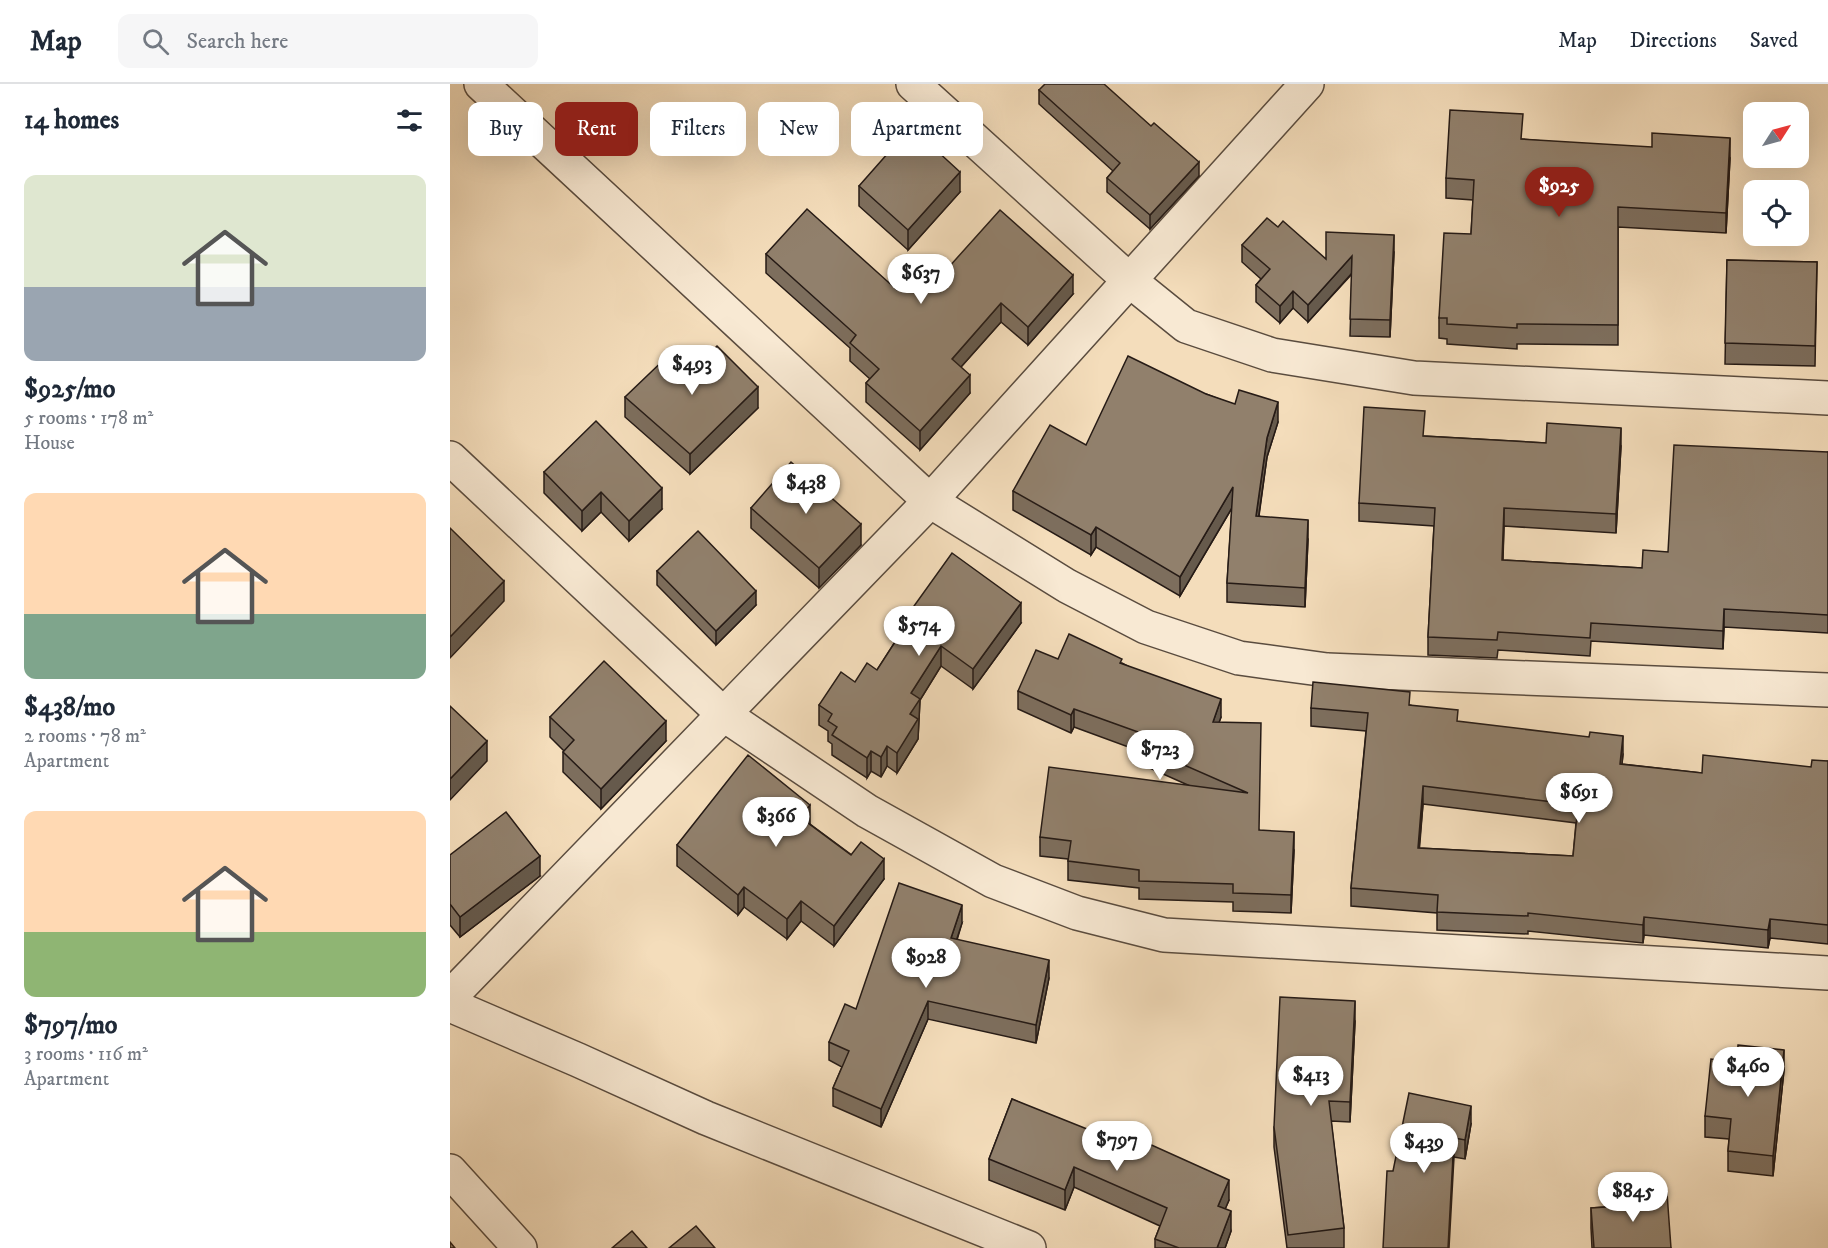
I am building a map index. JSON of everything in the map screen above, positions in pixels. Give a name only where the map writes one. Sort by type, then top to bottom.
[{"type":"street","points":[[481,84],[930,501],[1067,586],[1146,627],[1239,658],[1327,670],[1828,690]]},
{"type":"street","points":[[913,84],[1129,280],[1186,326],[1272,355],[1414,378],[1828,398]]},
{"type":"street","points":[[450,997],[930,501],[1307,84]]},
{"type":"street","points":[[450,458],[723,714],[867,811],[993,880],[1077,913],[1164,935],[1828,973]]},
{"type":"street","points":[[450,1005],[706,1118],[1029,1248]]},
{"type":"street","points":[[450,1171],[520,1248]]},
{"type":"building","points":[[1045,84],[1104,84],[1151,126],[1154,123],[1199,162],[1150,215],[1107,178],[1120,163],[1039,90]]},
{"type":"building","points":[[1450,110],[1523,114],[1521,139],[1652,147],[1652,133],[1730,138],[1726,213],[1618,207],[1618,325],[1517,324],[1517,328],[1447,324],[1447,318],[1439,318],[1444,233],[1471,234],[1474,180],[1446,178]]},
{"type":"building","points":[[885,156],[943,156],[960,172],[908,230],[859,186]]},
{"type":"building","points":[[807,209],[897,290],[904,281],[922,297],[1000,210],[1073,275],[1028,327],[1001,303],[952,359],[970,375],[920,431],[866,383],[879,369],[850,343],[856,335],[766,254]]},
{"type":"building","points":[[1267,218],[1278,227],[1283,221],[1326,259],[1326,232],[1394,235],[1390,320],[1350,319],[1352,256],[1308,305],[1293,291],[1280,306],[1256,285],[1270,269],[1242,245]]},
{"type":"building","points":[[1727,260],[1817,262],[1815,346],[1725,343]]},
{"type":"building","points":[[717,346],[758,387],[690,454],[625,397],[673,351],[692,371]]},
{"type":"building","points":[[1128,356],[1206,394],[1235,404],[1239,390],[1278,402],[1267,438],[1256,516],[1308,520],[1305,588],[1227,583],[1233,487],[1180,577],[1096,527],[1091,535],[1013,491],[1050,425],[1086,445]]},
{"type":"building","points":[[1364,407],[1425,411],[1423,436],[1546,443],[1547,423],[1621,428],[1616,514],[1504,508],[1502,560],[1642,568],[1643,550],[1668,552],[1674,445],[1828,452],[1828,615],[1724,609],[1723,631],[1591,623],[1590,638],[1498,632],[1497,640],[1428,637],[1435,508],[1359,503]]},
{"type":"building","points":[[596,421],[662,488],[629,521],[601,492],[582,511],[544,472]]},
{"type":"building","points":[[791,462],[861,524],[819,568],[751,508]]},
{"type":"building","points":[[450,528],[504,581],[450,637]]},
{"type":"building","points":[[698,531],[756,591],[716,631],[657,571]]},
{"type":"building","points":[[952,553],[1021,603],[973,669],[941,646],[911,693],[920,699],[910,714],[918,719],[897,753],[887,746],[881,757],[871,751],[867,758],[832,735],[837,727],[828,721],[832,714],[819,705],[841,672],[855,682],[867,663],[877,670],[908,622],[904,620]]},
{"type":"building","points":[[1069,634],[1122,659],[1120,663],[1221,699],[1213,722],[1261,723],[1259,830],[1294,832],[1291,895],[1233,893],[1233,884],[1139,881],[1139,870],[1068,861],[1071,841],[1040,837],[1049,767],[1248,793],[1134,743],[1138,732],[1074,709],[1071,715],[1018,691],[1036,650],[1058,659]]},
{"type":"building","points":[[604,661],[666,721],[601,789],[563,752],[574,740],[550,717]]},
{"type":"building","points":[[1313,682],[1410,692],[1409,705],[1458,710],[1457,721],[1589,737],[1590,732],[1623,736],[1620,764],[1702,773],[1703,755],[1811,767],[1812,760],[1828,761],[1828,925],[1770,919],[1768,930],[1644,917],[1643,925],[1528,913],[1528,916],[1437,912],[1438,895],[1351,888],[1368,713],[1311,708]],"holes":[[[1423,786],[1578,805],[1573,856],[1418,848]]]},
{"type":"building","points":[[450,706],[487,741],[450,779]]},
{"type":"building","points":[[748,755],[810,805],[800,817],[851,855],[861,842],[884,859],[834,926],[801,901],[787,919],[744,887],[738,895],[677,845]]},
{"type":"building","points":[[506,812],[540,856],[460,917],[450,904],[450,855]]},
{"type":"building","points":[[899,883],[962,905],[951,938],[1049,960],[1036,1025],[928,1001],[881,1109],[833,1088],[849,1051],[829,1042],[845,1004],[856,1009]]},
{"type":"building","points":[[1280,997],[1355,1001],[1350,1102],[1329,1101],[1344,1228],[1288,1235],[1274,1127]]},
{"type":"building","points":[[1738,1045],[1784,1050],[1773,1156],[1728,1151],[1731,1119],[1705,1116],[1711,1059],[1737,1062]]},
{"type":"building","points":[[1409,1093],[1471,1106],[1465,1140],[1454,1138],[1448,1248],[1383,1248],[1387,1171],[1393,1171]]},
{"type":"building","points":[[1012,1099],[1132,1147],[1136,1138],[1229,1180],[1218,1206],[1231,1211],[1217,1248],[1179,1248],[1155,1239],[1167,1208],[1074,1167],[1065,1190],[989,1159]]},
{"type":"building","points":[[1667,1193],[1671,1248],[1594,1248],[1591,1208],[1621,1206],[1620,1196]]},
{"type":"building","points":[[696,1226],[715,1248],[669,1248]]},
{"type":"building","points":[[632,1231],[647,1248],[612,1248]]}]
